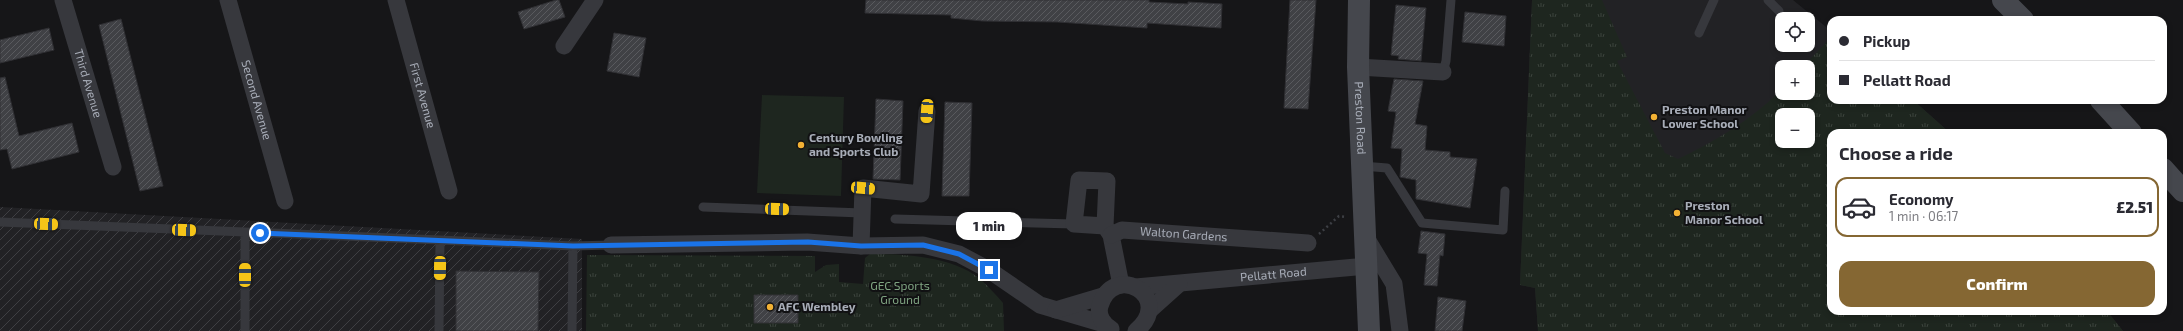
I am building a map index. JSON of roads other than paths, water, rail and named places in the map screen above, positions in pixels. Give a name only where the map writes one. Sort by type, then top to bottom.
[{"type":"street","name":"Third Avenue","points":[[63,0],[113,167]]},
{"type":"street","name":"Second Avenue","points":[[228,0],[285,201]]},
{"type":"street","name":"First Avenue","points":[[396,0],[449,191]]},
{"type":"street","points":[[564,46],[595,0]]},
{"type":"street","name":"Preston Road","points":[[1359,0],[1358,67],[1369,331]]},
{"type":"street","points":[[2003,0],[2019,16]]},
{"type":"street","points":[[1358,67],[1443,72]]},
{"type":"street","points":[[2105,104],[2127,129]]},
{"type":"street","points":[[861,246],[863,188],[921,194],[927,111]]},
{"type":"street","points":[[2167,173],[2183,191]]},
{"type":"street","points":[[1074,224],[1079,180],[1107,181],[1108,231],[1129,286],[1147,298],[1145,324]]},
{"type":"street","name":"Walton Gardens","points":[[1074,224],[1108,231],[1122,230],[1308,243]]},
{"type":"street","name":"Preston Road","points":[[1365,227],[1394,284],[1400,331]]},
{"type":"street","points":[[611,245],[808,242],[861,246],[923,245],[959,254],[989,270],[1040,305],[1108,328]]},
{"type":"street","name":"Pellatt Road","points":[[1056,310],[1103,296],[1110,288],[1180,284],[1367,266]]},
{"type":"street","points":[[1145,324],[1180,284]]},
{"type":"street","points":[[1103,296],[1099,309],[1108,328]]},
{"type":"lane","points":[[1443,72],[1446,62],[1452,0]]},
{"type":"lane","points":[[1699,34],[1714,0]]},
{"type":"lane","points":[[1768,0],[1779,11]]},
{"type":"lane","points":[[1362,166],[1387,168],[1422,222],[1503,230],[1505,192]]},
{"type":"lane","points":[[703,207],[862,213]]},
{"type":"lane","points":[[895,219],[1074,224]]},
{"type":"lane","points":[[0,222],[573,246],[611,245]]},
{"type":"lane","points":[[245,232],[245,331]]},
{"type":"lane","points":[[439,331],[440,240]]},
{"type":"lane","points":[[572,331],[573,246]]},
{"type":"place","name":"Preston Manor Lower School","points":[[1654,117]]},
{"type":"place","name":"Century Bowling and Sports Club","points":[[801,145]]},
{"type":"place","name":"Preston Manor School","points":[[1677,213]]},
{"type":"place","name":"AFC Wembley","points":[[770,307]]},
{"type":"park label","name":"GEC Sports Ground","points":[[900,293]]}]
